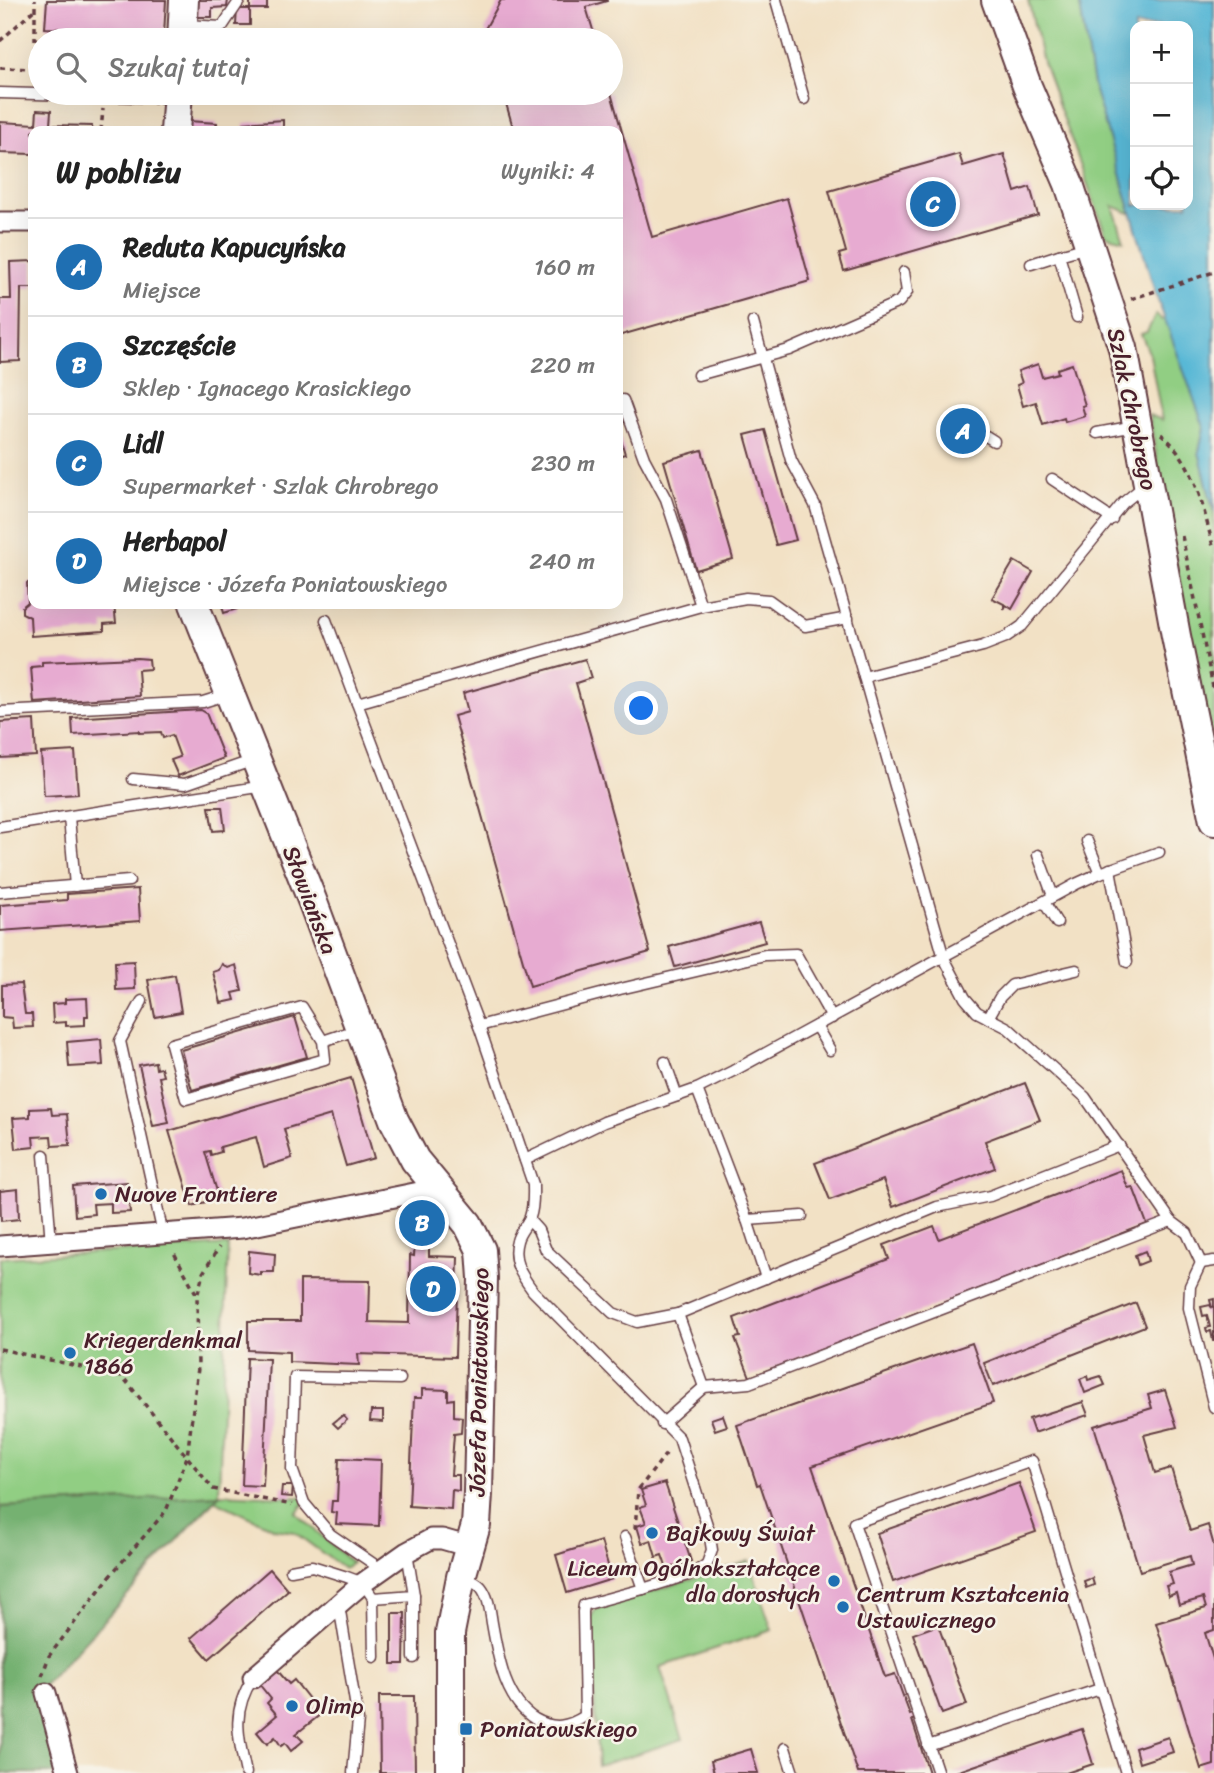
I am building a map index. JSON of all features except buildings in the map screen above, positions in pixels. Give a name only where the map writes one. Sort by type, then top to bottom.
[{"type":"street","name":"Szlak Chrobrego","points":[[999,4],[1027,86],[1069,184],[1091,245],[1147,429],[1148,484],[1214,821]]},
{"type":"street","points":[[175,126],[177,105]]},
{"type":"street","points":[[0,222],[28,222]]},
{"type":"street","name":"Słowiańska","points":[[196,609],[312,900],[398,1129],[415,1160],[439,1188]]},
{"type":"street","points":[[0,1246],[230,1229],[439,1188]]},
{"type":"street","name":"Józefa Poniatowskiego","points":[[439,1188],[468,1224],[481,1250],[483,1278],[478,1493],[475,1525],[461,1577],[449,1643],[450,1773]]},
{"type":"street","points":[[253,1678],[339,1604],[368,1591],[381,1569],[407,1552],[431,1539],[442,1539],[470,1547]]},
{"type":"street","points":[[46,1693],[68,1773]]},
{"type":"lane","points":[[183,22],[222,27],[240,0]]},
{"type":"lane","points":[[776,0],[804,99]]},
{"type":"lane","points":[[0,93],[28,94]]},
{"type":"lane","points":[[1031,264],[1091,245]]},
{"type":"lane","points":[[1059,255],[1077,317]]},
{"type":"lane","points":[[698,375],[763,358],[819,338],[899,302],[907,292],[904,272]]},
{"type":"lane","points":[[753,322],[791,460],[816,505],[944,958],[965,998],[977,1012],[1008,1028],[1085,1097],[1171,1221],[1187,1233],[1201,1263]]},
{"type":"lane","points":[[623,400],[644,458],[666,499],[701,606]]},
{"type":"lane","points":[[1097,433],[1147,429]]},
{"type":"lane","points":[[1052,479],[1112,519]]},
{"type":"lane","points":[[864,677],[983,646],[1006,637],[1021,626],[1133,493],[1148,484]]},
{"type":"lane","points":[[357,703],[701,606],[746,597],[769,600],[805,626],[848,618]]},
{"type":"lane","points":[[326,620],[479,1027],[533,1184],[533,1204],[529,1220],[517,1239],[515,1254],[519,1272],[533,1290],[662,1424],[679,1438],[709,1531],[712,1550],[707,1564],[694,1573],[584,1605],[585,1716],[571,1725],[559,1727],[542,1723],[526,1713],[515,1700],[506,1681],[487,1598],[477,1583],[461,1577]]},
{"type":"lane","points":[[0,712],[204,702],[229,694]]},
{"type":"lane","points":[[132,779],[185,784],[255,760]]},
{"type":"lane","points":[[0,827],[265,786]]},
{"type":"lane","points":[[69,817],[75,886]]},
{"type":"lane","points":[[1087,841],[1105,871],[1128,962]]},
{"type":"lane","points":[[525,1160],[604,1122],[697,1089],[1049,899],[1105,871],[1159,852]]},
{"type":"lane","points":[[1038,855],[1057,923]]},
{"type":"lane","points":[[0,892],[129,881]]},
{"type":"lane","points":[[479,1027],[620,989],[765,955],[796,954],[832,1018]]},
{"type":"lane","points":[[988,1018],[1000,997],[1012,985],[1076,970]]},
{"type":"lane","points":[[142,1001],[120,1041],[163,1234]]},
{"type":"lane","points":[[302,1007],[323,1041],[325,1059],[186,1099],[171,1044],[302,1007]]},
{"type":"lane","points":[[817,1026],[830,1050]]},
{"type":"lane","points":[[323,1041],[359,1030]]},
{"type":"lane","points":[[664,1062],[677,1096]]},
{"type":"lane","points":[[697,1089],[766,1278]]},
{"type":"lane","points":[[529,1220],[538,1230],[547,1250],[613,1313],[637,1322],[678,1314],[937,1207],[990,1196],[1119,1145]]},
{"type":"lane","points":[[44,1155],[51,1244]]},
{"type":"lane","points":[[747,1220],[802,1216]]},
{"type":"lane","points":[[662,1424],[704,1387],[749,1383],[1171,1221]]},
{"type":"lane","points":[[1201,1263],[1214,1261]]},
{"type":"lane","points":[[1201,1263],[1190,1286],[1189,1308],[1214,1406]]},
{"type":"lane","points":[[678,1314],[704,1387]]},
{"type":"lane","points":[[381,1569],[330,1534],[304,1503],[292,1469],[295,1377],[400,1379]]},
{"type":"lane","points":[[938,1773],[855,1523],[1032,1461],[1126,1773]]},
{"type":"lane","points":[[625,1537],[643,1588]]},
{"type":"lane","points":[[407,1552],[414,1595],[414,1658]]},
{"type":"lane","points":[[291,1570],[312,1566],[368,1591],[414,1595]]},
{"type":"lane","points":[[368,1591],[374,1657]]},
{"type":"lane","points":[[339,1604],[358,1720],[354,1773]]},
{"type":"lane","points":[[246,1773],[238,1740],[238,1708],[244,1691],[253,1678]]},
{"type":"lane","points":[[928,1746],[1100,1689]]},
{"type":"lane","points":[[785,1748],[793,1773]]},
{"type":"path","points":[[35,28],[36,0]]},
{"type":"path","points":[[0,41],[35,9]]},
{"type":"path","points":[[0,68],[28,69]]},
{"type":"path","points":[[102,126],[103,105]]},
{"type":"path","points":[[1131,299],[1214,272]]},
{"type":"path","points":[[1147,429],[1175,445],[1198,489],[1214,550]]},
{"type":"path","points":[[46,1693],[42,1675],[50,1656],[114,1572],[166,1511],[187,1457],[198,1368],[197,1295],[203,1273],[230,1229]]},
{"type":"path","points":[[163,1234],[197,1295]]},
{"type":"path","points":[[0,1349],[122,1376],[213,1489],[290,1506],[304,1503]]},
{"type":"path","points":[[625,1537],[636,1534],[634,1527],[638,1490],[679,1438]]},
{"type":"green space","points":[[1028,0],[1079,0],[1093,84],[1132,214],[1113,206],[1124,240],[1106,235],[1043,62]]},
{"type":"green space","points":[[1156,314],[1162,320],[1166,317],[1204,427],[1199,452],[1214,513],[1214,771],[1149,415],[1162,420],[1150,355],[1141,334],[1147,332]]},
{"type":"green space","points":[[228,1245],[219,1494],[309,1498],[296,1513],[352,1563],[344,1569],[294,1532],[275,1529],[214,1500],[217,1495],[0,1507],[0,1258]]},
{"type":"green space","points":[[219,1495],[38,1692],[59,1773],[0,1773],[0,1507]]},
{"type":"green space","points":[[749,1561],[772,1630],[660,1667],[683,1739],[598,1766],[590,1618],[596,1609]]},
{"type":"water","points":[[1079,0],[1214,0],[1214,513],[1199,452],[1204,427],[1155,292],[1131,210],[1193,210],[1193,21],[1130,21],[1130,208],[1093,84]]},
{"type":"place","name":"Lidl","points":[[933,204]]},
{"type":"place","name":"Reduta Kapucyńska","points":[[963,431]]},
{"type":"place","name":"Nuove Frontiere","points":[[101,1194]]},
{"type":"place","name":"Szczęście","points":[[422,1223]]},
{"type":"place","name":"Herbapol","points":[[433,1289]]},
{"type":"place","name":"Kriegerdenkmal 1866","points":[[70,1353]]},
{"type":"place","name":"Bajkowy Świat","points":[[652,1533]]},
{"type":"place","name":"Liceum Ogólnokształcące dla dorosłych","points":[[834,1581]]},
{"type":"place","name":"Centrum Kształcenia Ustawicznego","points":[[843,1607]]},
{"type":"place","name":"Olimp","points":[[292,1706]]},
{"type":"place","name":"Poniatowskiego","points":[[466,1729]]}]
